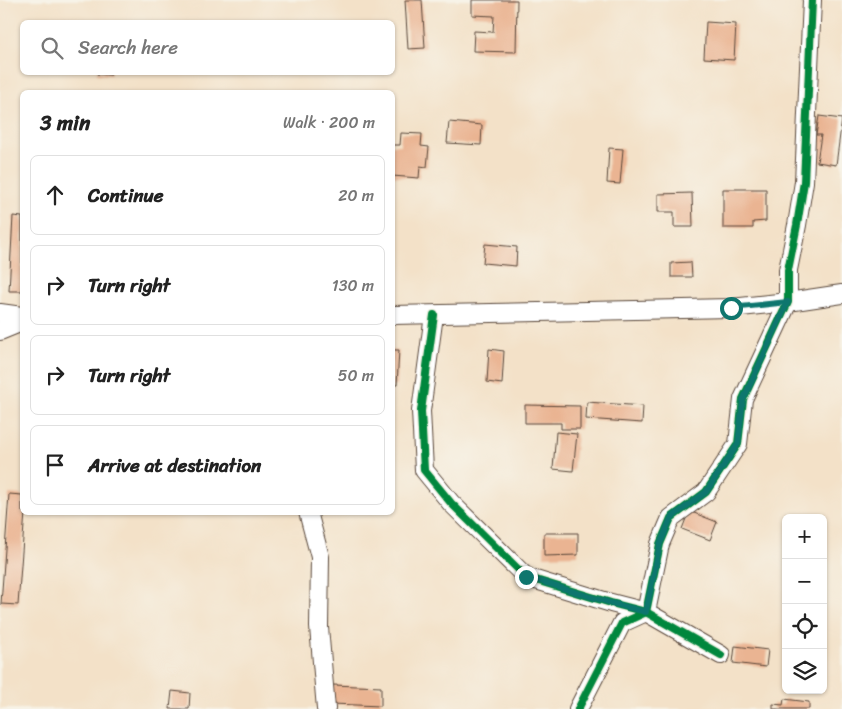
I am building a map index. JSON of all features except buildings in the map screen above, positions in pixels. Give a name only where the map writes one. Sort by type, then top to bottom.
[{"type":"street","points":[[646,612],[660,544],[671,518],[706,492],[738,444],[743,400],[788,302],[788,270],[798,225],[804,182],[812,0]]},
{"type":"street","points":[[395,316],[731,308],[842,294]]},
{"type":"street","points":[[0,313],[20,316]]},
{"type":"street","points":[[434,314],[422,411],[424,470],[451,503],[526,577],[646,612],[721,656]]},
{"type":"street","points":[[0,331],[20,323]]},
{"type":"street","points":[[309,515],[320,557],[319,627],[326,709]]},
{"type":"street","points":[[578,709],[622,623],[646,612]]},
{"type":"cycle path","points":[[578,709],[622,623],[646,612],[660,544],[671,518],[706,492],[738,444],[743,399],[788,302],[788,270],[804,182],[812,0]]},
{"type":"cycle path","points":[[434,315],[421,411],[424,470],[451,503],[526,577],[646,612],[721,655]]},
{"type":"route","points":[[526,577],[646,612],[660,544],[671,518],[706,492],[738,444],[743,400],[788,302],[731,308]]}]
